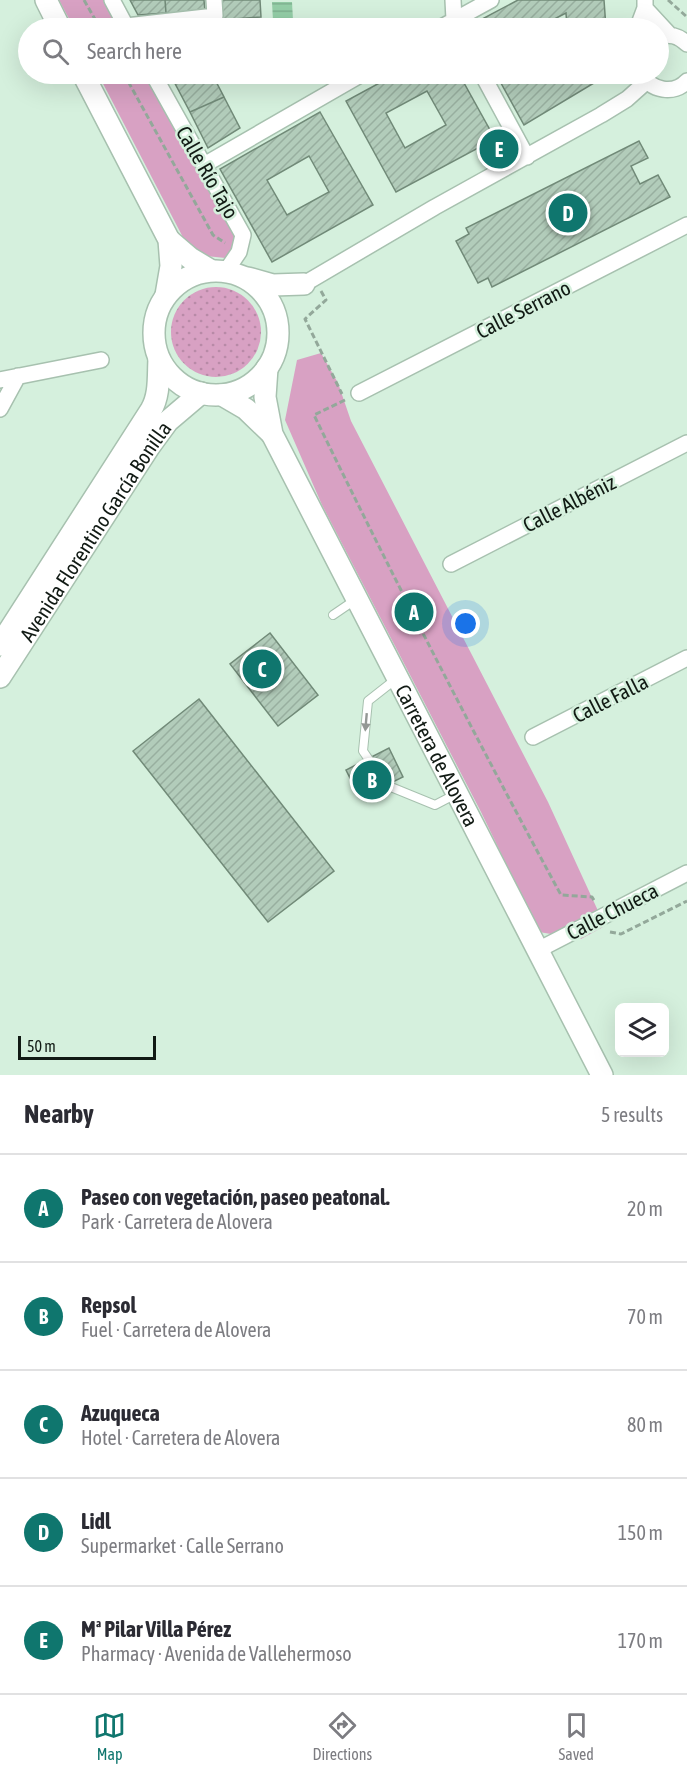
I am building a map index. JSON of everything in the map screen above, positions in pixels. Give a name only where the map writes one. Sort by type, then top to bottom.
[{"type":"street","points":[[46,0],[55,18]]},
{"type":"street","points":[[112,0],[122,18]]},
{"type":"street","points":[[200,18],[215,16],[214,0]]},
{"type":"street","points":[[453,0],[455,18]]},
{"type":"street","points":[[465,18],[491,0]]},
{"type":"street","points":[[645,4],[654,18]]},
{"type":"street","points":[[669,36],[681,38],[687,44]]},
{"type":"street","points":[[653,84],[661,89],[674,89],[686,83]]},
{"type":"street","points":[[88,84],[168,240],[171,266],[166,295]]},
{"type":"street","name":"Calle Río Tajo","points":[[159,84],[243,235],[239,252],[226,272]]},
{"type":"street","points":[[204,165],[345,84]]},
{"type":"street","points":[[487,84],[527,157]]},
{"type":"street","points":[[278,324],[294,294],[312,286],[435,207],[627,99],[639,84]]},
{"type":"street","name":"Calle Serrano","points":[[359,393],[687,225]]},
{"type":"street","points":[[168,240],[190,258],[226,272],[260,288],[271,304],[278,324],[278,339],[274,354],[267,368],[255,381],[240,390],[222,395],[201,393],[183,386],[169,374],[159,359],[154,343],[153,326],[158,309],[166,295],[178,283],[193,274],[226,272],[273,285],[312,286]]},
{"type":"street","name":"Avenida Florentino García Bonilla","points":[[0,645],[156,402],[159,359]]},
{"type":"street","points":[[0,380],[101,360]]},
{"type":"street","name":"Carretera de Alovera","points":[[267,368],[266,410],[272,434],[602,1075]]},
{"type":"street","points":[[0,410],[18,376]]},
{"type":"street","name":"Avenida Florentino García Bonilla","points":[[0,677],[149,447],[168,421],[201,393]]},
{"type":"street","name":"Carretera de Alovera","points":[[222,395],[255,416],[272,434]]},
{"type":"street","name":"Calle Albéniz","points":[[451,564],[687,443]]},
{"type":"street","name":"Calle Falla","points":[[533,737],[687,658]]},
{"type":"street","name":"Calle Chueca","points":[[537,950],[687,873]]},
{"type":"lane","points":[[333,615],[357,599]]},
{"type":"lane","points":[[397,678],[368,701],[363,751],[386,786],[435,805],[457,794]]},
{"type":"path","points":[[84,0],[94,18]]},
{"type":"path","points":[[668,0],[687,17]]},
{"type":"path","points":[[312,286],[326,300],[305,318],[345,400],[314,416],[383,556],[561,895],[592,897],[611,933],[621,934],[687,901]]},
{"type":"shaded area","points":[[59,0],[107,0],[117,18],[69,18]]},
{"type":"shaded area","points":[[272,2],[292,2],[293,18],[273,18]]},
{"type":"shaded area","points":[[103,84],[153,84],[241,244],[235,259],[206,256],[188,247]]},
{"type":"shaded area","points":[[216,287],[233,290],[248,300],[258,315],[261,332],[258,349],[248,364],[233,374],[216,377],[199,374],[184,364],[174,349],[171,332],[174,315],[184,300],[199,290]]},
{"type":"shaded area","points":[[321,353],[338,383],[351,421],[548,802],[605,926],[581,939],[539,932],[481,812],[322,505],[285,420],[297,360]]},
{"type":"building","points":[[130,0],[165,0],[166,13],[138,15]]},
{"type":"building","points":[[165,0],[204,0],[205,12],[166,13]]},
{"type":"building","points":[[221,0],[260,0],[261,17],[221,18]]},
{"type":"building","points":[[518,0],[604,0],[605,18],[566,18],[566,13],[556,18],[484,18]]},
{"type":"building","points":[[175,84],[217,84],[224,97],[190,112]]},
{"type":"building","points":[[377,84],[465,84],[495,139],[396,192],[346,101]],"holes":[[[427,91],[446,125],[405,148],[386,113]]]},
{"type":"building","points":[[501,84],[592,84],[524,125]]},
{"type":"building","points":[[224,97],[240,128],[208,148],[190,112]]},
{"type":"building","points":[[320,112],[373,205],[272,262],[220,169]],"holes":[[[309,156],[329,192],[287,215],[267,180]]]},
{"type":"building","points":[[639,141],[648,158],[631,166],[640,184],[658,175],[670,197],[492,287],[488,278],[478,283],[456,241],[469,234],[466,228]]},
{"type":"building","points":[[270,633],[318,695],[278,726],[230,664]]},
{"type":"building","points":[[199,699],[334,871],[268,922],[133,751]]},
{"type":"building","points":[[389,748],[403,777],[360,798],[346,770]]},
{"type":"place","name":"Mª Pilar Villa Pérez","points":[[499,149]]},
{"type":"place","name":"Lidl","points":[[568,213]]},
{"type":"place","name":"Paseo con vegetación, paseo peatonal.","points":[[414,612]]},
{"type":"place","name":"Azuqueca","points":[[262,669]]},
{"type":"place","name":"Repsol","points":[[372,780]]}]
